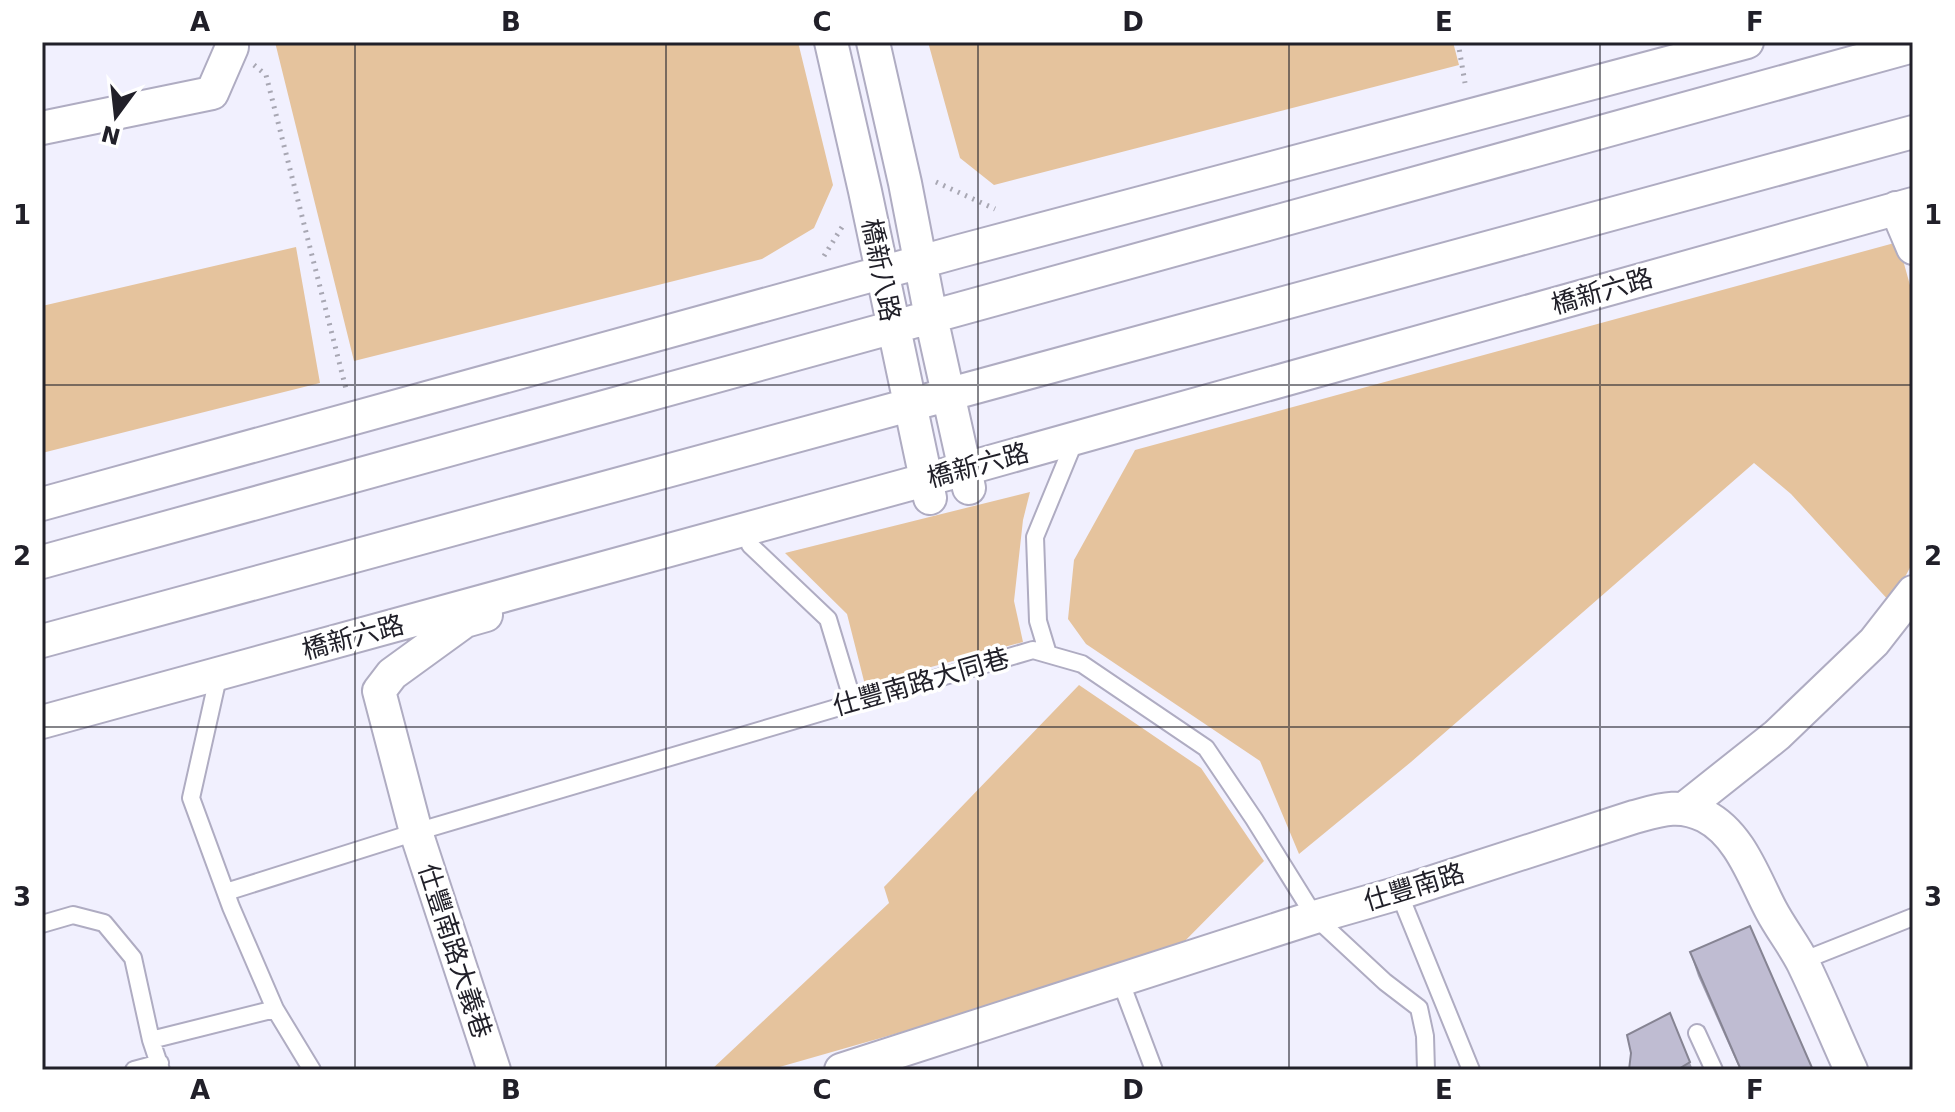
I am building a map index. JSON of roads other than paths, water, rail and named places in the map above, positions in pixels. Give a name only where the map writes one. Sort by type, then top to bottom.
[{"type":"street","name":"橋新八路","points":[[831,42],[928,489]]},
{"type":"street","name":"橋新八路","points":[[873,42],[967,478]]},
{"type":"street","points":[[42,504],[920,262],[1747,42]]},
{"type":"street","points":[[42,128],[212,93],[231,45]]},
{"type":"street","points":[[42,562],[1913,46]]},
{"type":"street","points":[[42,641],[1913,132]]},
{"type":"street","points":[[1905,206],[1913,248]]},
{"type":"street","name":"橋新六路","points":[[1071,450],[1905,206]]},
{"type":"street","points":[[967,478],[1071,450]]},
{"type":"street","name":"橋新六路","points":[[42,722],[967,478]]},
{"type":"street","points":[[416,832],[379,691],[392,674],[465,621],[909,505],[928,489]]},
{"type":"street","points":[[1851,1070],[1802,961],[1773,913],[1744,855],[1723,829],[1707,817],[1685,808],[1777,735],[1874,642],[1913,592]]},
{"type":"street","name":"仕豐南路","points":[[841,1070],[1634,817],[1668,808],[1685,808]]},
{"type":"street","name":"仕豐南路大義巷","points":[[416,832],[494,1070]]},
{"type":"lane","points":[[1048,654],[1038,621],[1035,537],[1071,450]]},
{"type":"lane","points":[[750,545],[828,619],[853,702]]},
{"type":"lane","name":"仕豐南路大同巷","points":[[226,892],[416,832],[1033,650],[1082,664],[1206,748],[1315,917],[1385,982],[1419,1008],[1425,1036],[1426,1070]]},
{"type":"lane","points":[[219,673],[191,798],[275,1009],[312,1070]]},
{"type":"lane","points":[[1399,893],[1471,1070]]},
{"type":"lane","points":[[42,924],[73,915],[104,923],[133,958],[160,1067],[134,1070]]},
{"type":"lane","points":[[1802,961],[1913,917]]},
{"type":"lane","points":[[1120,980],[1154,1070]]},
{"type":"lane","points":[[151,1040],[275,1009]]},
{"type":"lane","points":[[1697,1033],[1714,1070]]}]
